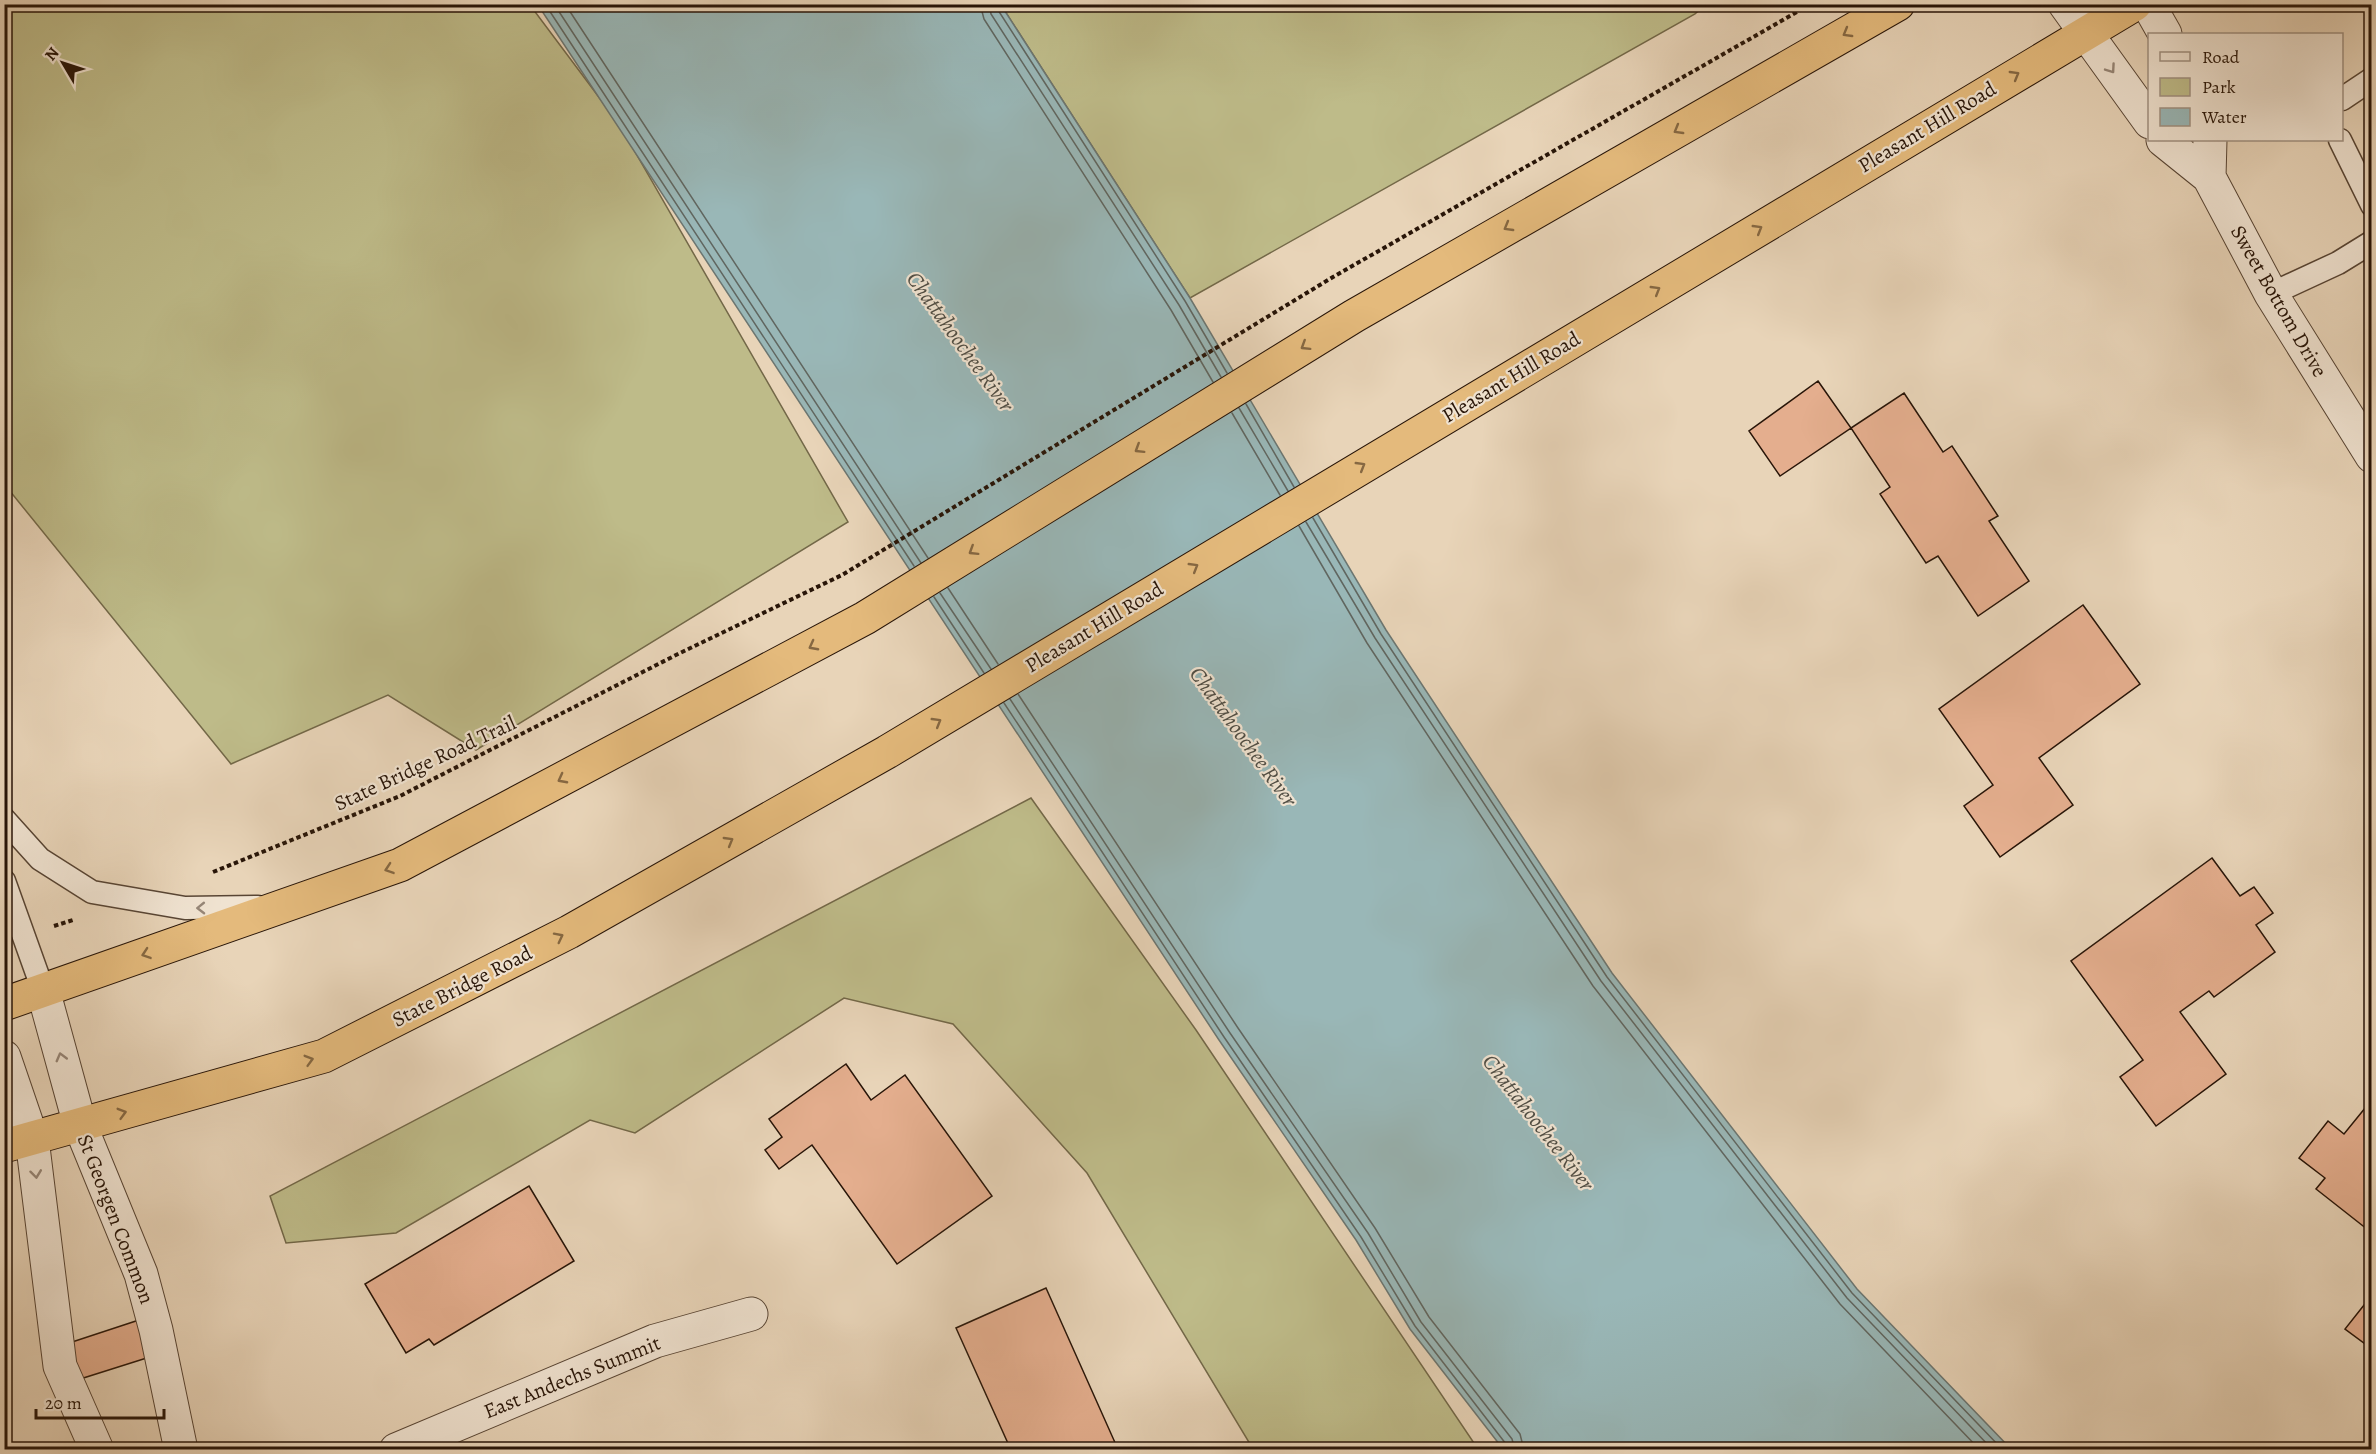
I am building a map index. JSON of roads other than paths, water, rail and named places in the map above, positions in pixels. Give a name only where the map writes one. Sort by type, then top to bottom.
[{"type":"highway","points":[[4,1004],[400,865],[865,618],[1354,316],[1898,4]]},
{"type":"highway","name":"Pleasant Hill Road","points":[[887,752],[2135,4]]},
{"type":"highway","name":"State Bridge Road","points":[[18,1142],[324,1056],[569,932],[887,752]]},
{"type":"street","points":[[2065,4],[2148,119]]},
{"type":"street","points":[[2148,4],[2164,33]]},
{"type":"street","points":[[2164,141],[2209,177]]},
{"type":"street","name":"Sweet Bottom Drive","points":[[2210,141],[2209,177],[2271,294],[2372,456]]},
{"type":"street","name":"St Georgen Common","points":[[43,990],[80,1125],[141,1274],[156,1330],[181,1449]]},
{"type":"street","points":[[4,1057],[60,1366],[97,1449]]},
{"type":"street","name":"East Andechs Summit","points":[[396,1449],[655,1341],[751,1314]]},
{"type":"lane","points":[[2343,98],[2372,79]]},
{"type":"lane","points":[[2340,141],[2372,205]]},
{"type":"lane","points":[[2271,294],[2338,263],[2372,242]]},
{"type":"lane","points":[[4,819],[40,858],[92,892],[185,908],[280,907]]},
{"type":"lane","points":[[4,881],[25,934],[43,990]]},
{"type":"water","name":"Chattahoochee River","points":[[538,5],[1001,5],[1190,298],[1386,630],[1612,973],[1857,1289],[2011,1449],[1503,1449],[1410,1329],[1356,1240],[1219,1040]]}]
